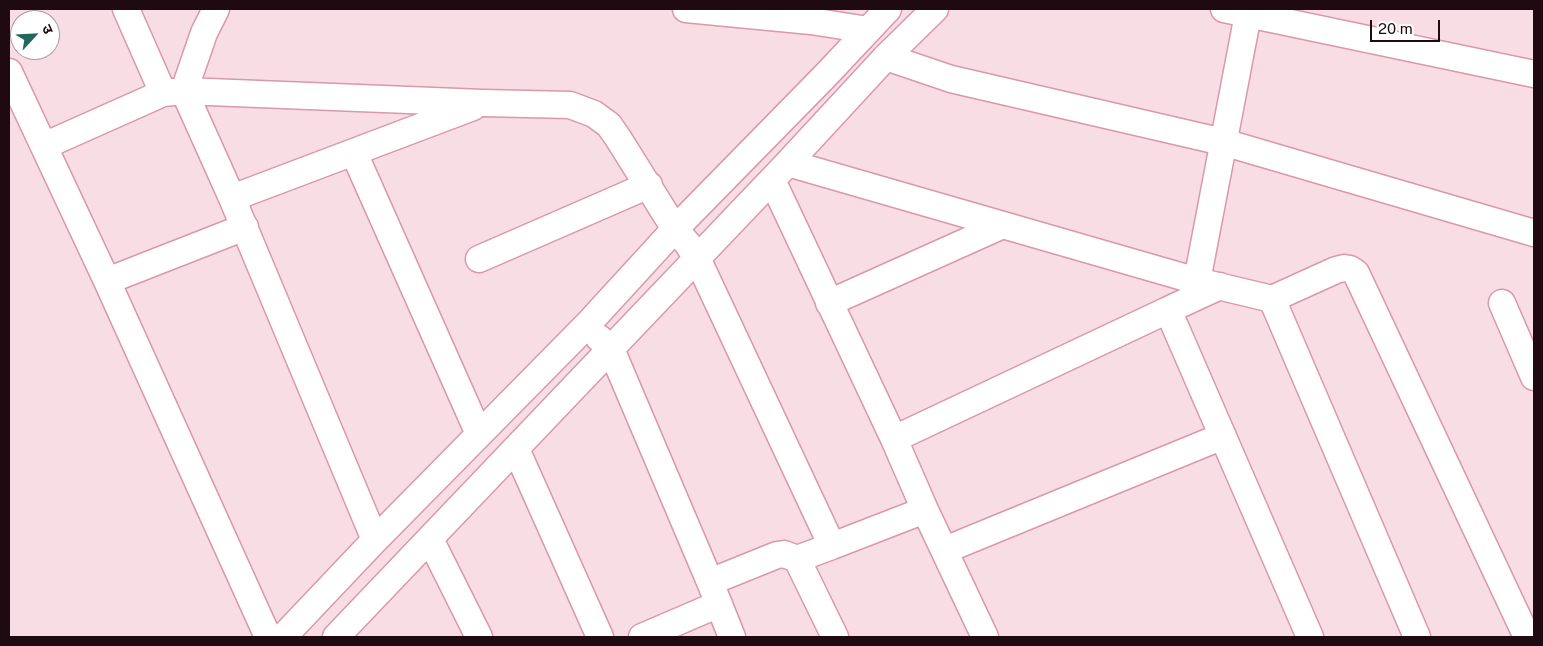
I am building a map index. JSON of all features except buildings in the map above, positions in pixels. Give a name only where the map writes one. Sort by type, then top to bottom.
[{"type":"street","points":[[126,9],[232,198],[375,540]]},
{"type":"street","points":[[173,92],[216,9]]},
{"type":"street","points":[[686,9],[812,15],[868,30]]},
{"type":"street","points":[[336,637],[516,449],[598,336],[684,242],[888,9]]},
{"type":"street","points":[[283,637],[479,434],[598,336],[684,242],[780,172],[886,57],[935,9]]},
{"type":"street","points":[[894,439],[1168,310],[1208,283],[1223,142],[1240,11],[1534,74]]},
{"type":"street","points":[[886,57],[951,79],[1223,142],[1534,233]]},
{"type":"street","points":[[9,72],[107,281],[268,637]]},
{"type":"street","points":[[44,146],[173,92],[570,105],[594,114],[609,125],[684,242],[832,546]]},
{"type":"street","points":[[232,198],[483,103]]},
{"type":"street","points":[[354,153],[479,434]]},
{"type":"street","points":[[780,172],[1003,225],[1208,283],[1272,299],[1336,270],[1350,269],[1356,273],[1527,637]]},
{"type":"street","points":[[780,172],[829,303],[985,637]]},
{"type":"street","points":[[479,259],[649,186]]},
{"type":"street","points":[[829,303],[1003,225]]},
{"type":"street","points":[[107,281],[245,227]]},
{"type":"street","points":[[1272,299],[1417,637]]},
{"type":"street","points":[[1502,303],[1534,377]]},
{"type":"street","points":[[1168,310],[1310,637]]},
{"type":"street","points":[[598,336],[715,593],[732,637]]},
{"type":"street","points":[[945,550],[1223,436]]},
{"type":"street","points":[[516,449],[600,637]]},
{"type":"street","points":[[642,637],[777,555],[784,554],[797,559],[925,510]]},
{"type":"street","points":[[430,540],[479,637]]},
{"type":"street","points":[[797,559],[835,637]]},
{"type":"street","points":[[350,567],[377,594]]}]
